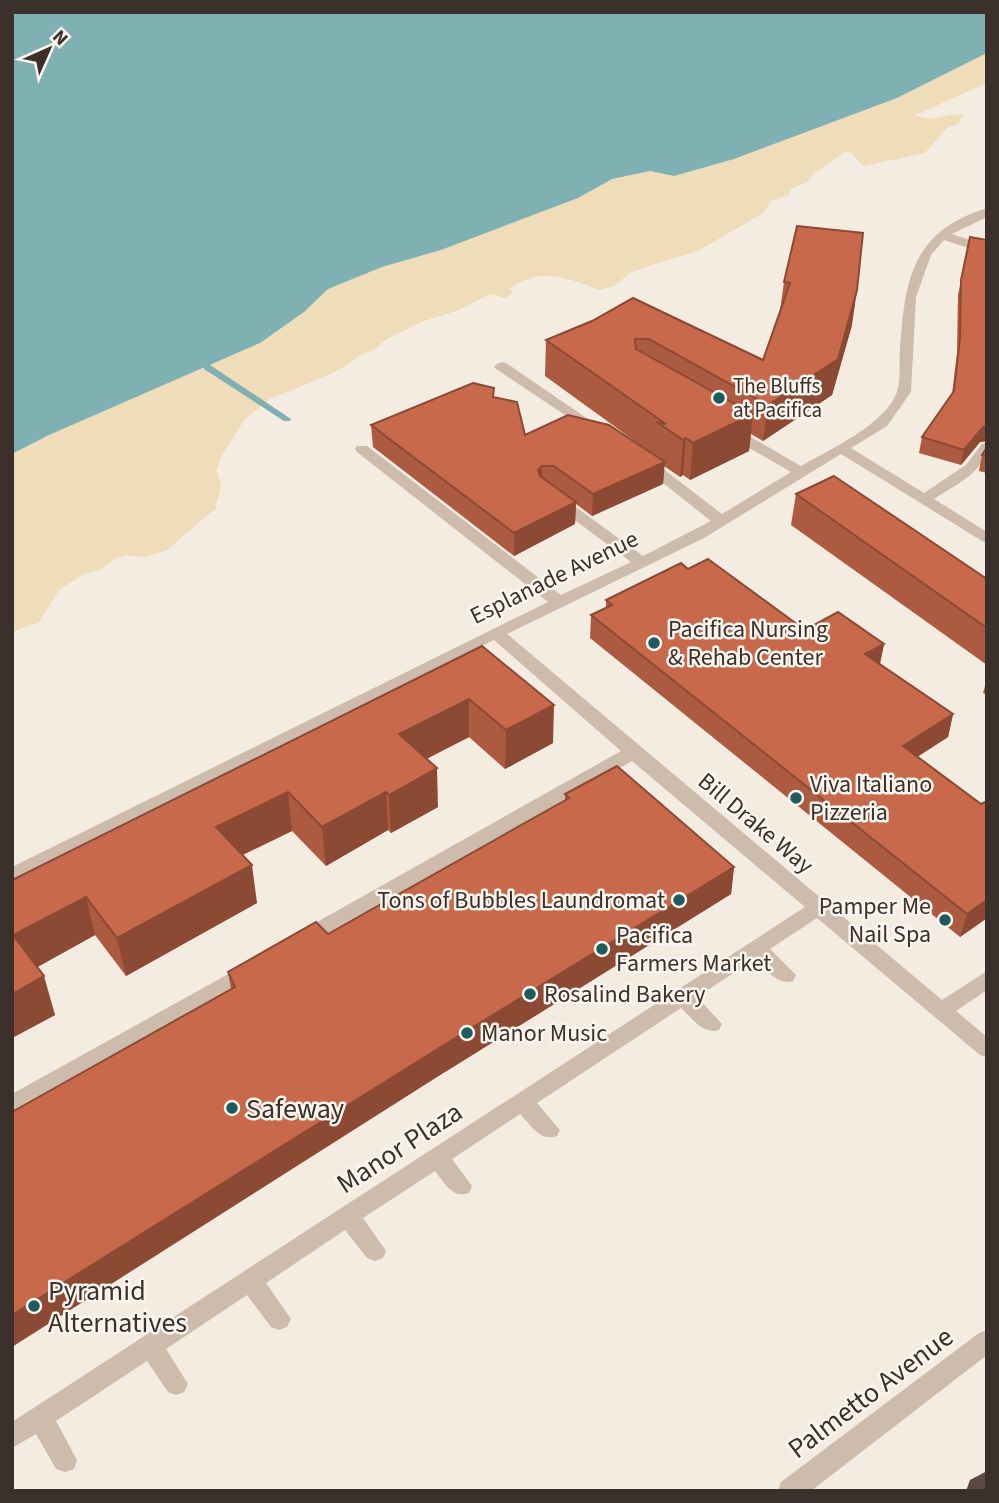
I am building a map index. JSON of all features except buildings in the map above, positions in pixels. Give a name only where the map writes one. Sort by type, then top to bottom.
[{"type":"highway","points":[[981,1491],[987,1486]]},
{"type":"street","name":"Esplanade Avenue","points":[[12,875],[721,521],[882,423],[904,392],[910,297],[925,254],[942,234],[987,212]]},
{"type":"street","points":[[942,234],[987,250]]},
{"type":"street","points":[[500,366],[608,438]]},
{"type":"street","points":[[721,426],[803,472]]},
{"type":"street","points":[[923,500],[971,468],[987,447]]},
{"type":"street","points":[[362,449],[559,602]]},
{"type":"street","points":[[842,449],[987,539]]},
{"type":"street","points":[[632,453],[721,521]]},
{"type":"street","points":[[547,493],[641,562]]},
{"type":"street","name":"Bill Drake Way","points":[[496,633],[633,752],[987,1049]]},
{"type":"street","points":[[12,1105],[633,752]]},
{"type":"street","name":"Manor Plaza","points":[[12,1436],[819,907]]},
{"type":"street","points":[[756,948],[786,975]]},
{"type":"street","points":[[941,1011],[987,979]]},
{"type":"street","points":[[683,997],[712,1024]]},
{"type":"street","points":[[522,1102],[549,1130]]},
{"type":"street","points":[[436,1158],[461,1186]]},
{"type":"street","points":[[348,1217],[375,1251]]},
{"type":"street","points":[[250,1280],[279,1318]]},
{"type":"street","name":"Palmetto Avenue","points":[[790,1491],[987,1341]]},
{"type":"street","points":[[150,1346],[176,1384]]},
{"type":"street","points":[[40,1418],[65,1460]]},
{"type":"sand","points":[[987,53],[987,83],[915,115],[933,118],[963,115],[958,124],[947,128],[925,153],[863,166],[851,153],[845,152],[813,174],[809,181],[791,189],[789,195],[772,200],[763,213],[698,251],[630,273],[614,286],[599,290],[554,276],[531,278],[510,289],[513,293],[505,298],[490,294],[459,310],[421,322],[387,339],[374,350],[358,356],[346,366],[270,399],[245,419],[221,457],[217,470],[221,485],[216,508],[167,550],[144,557],[126,555],[114,559],[100,570],[84,574],[60,589],[39,622],[12,632],[12,454],[49,435],[260,343],[304,312],[328,289],[382,267],[441,250],[578,198],[612,179],[650,171],[674,176],[734,159],[897,98]]},
{"type":"water","points":[[12,12],[987,12],[987,53],[897,98],[734,159],[674,176],[650,171],[612,179],[578,198],[441,250],[382,267],[328,289],[304,312],[260,343],[49,435],[12,454]]},
{"type":"waterway","points":[[207,367],[287,419]]},
{"type":"place","name":"The Bluffs at Pacifica","points":[[719,398]]},
{"type":"place","name":"Pacifica Nursing & Rehab Center","points":[[654,643]]},
{"type":"place","name":"Viva Italiano Pizzeria","points":[[796,798]]},
{"type":"place","name":"Tons of Bubbles Laundromat","points":[[679,900]]},
{"type":"place","name":"Pamper Me Nail Spa","points":[[945,920]]},
{"type":"place","name":"Pacifica Farmers Market","points":[[602,949]]},
{"type":"place","name":"Rosalind Bakery","points":[[530,994]]},
{"type":"place","name":"Manor Music","points":[[467,1033]]},
{"type":"place","name":"Safeway","points":[[232,1108]]},
{"type":"place","name":"Pyramid Alternatives","points":[[34,1306]]}]
